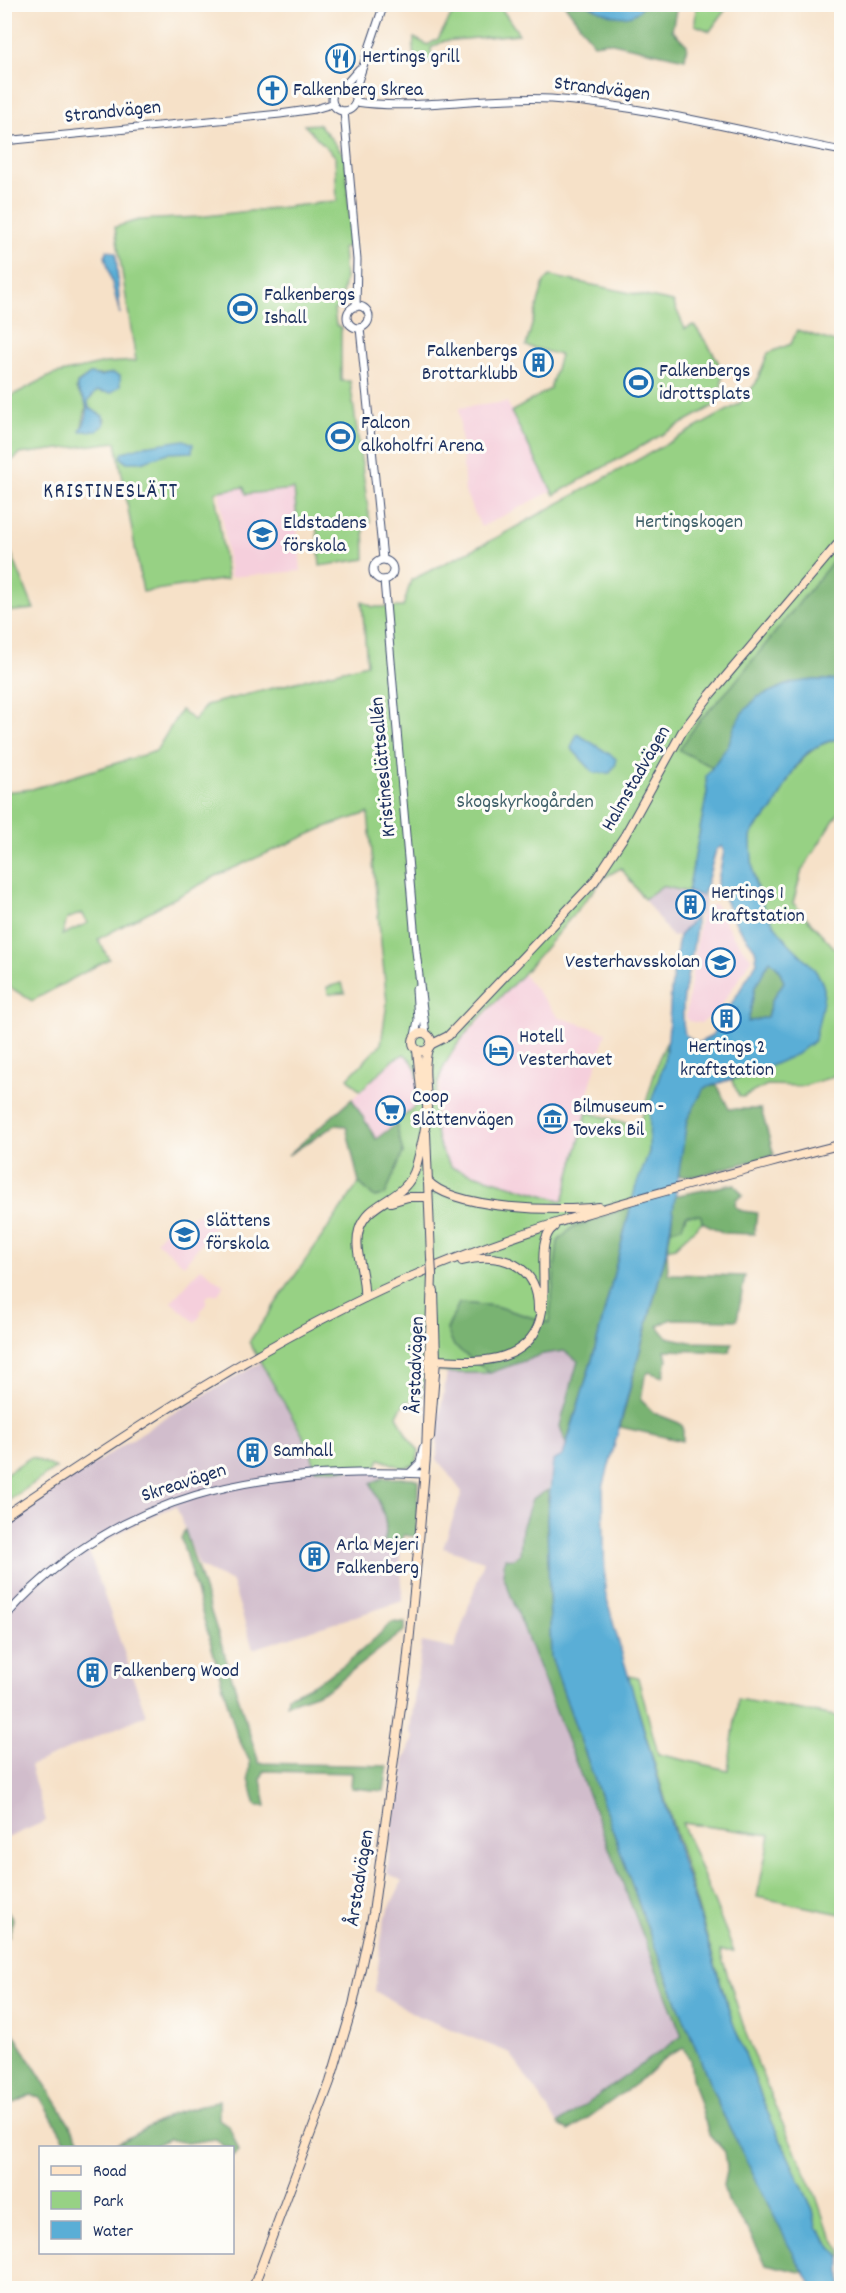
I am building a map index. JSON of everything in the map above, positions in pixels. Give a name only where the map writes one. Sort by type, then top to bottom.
[{"type":"main road","name":"Halmstadvägen","points":[[429,1047],[443,1040],[454,1029],[594,882],[625,835],[682,732],[710,694],[842,539]]},
{"type":"main road","points":[[415,1036],[437,1035],[454,1029]]},
{"type":"main road","name":"Årstadvägen","points":[[253,2289],[330,2082],[361,1974],[375,1898],[407,1664],[424,1474],[433,1411],[432,1274],[425,1124],[425,1065],[429,1047],[427,1035]]},
{"type":"main road","name":"Årstadvägen","points":[[415,1036],[413,1043],[417,1050],[425,1124]]},
{"type":"main road","points":[[417,1050],[429,1047]]},
{"type":"main road","points":[[364,1298],[365,1280],[357,1246],[358,1232],[369,1213],[410,1183],[425,1124]]},
{"type":"main road","points":[[4,1515],[128,1433],[281,1342],[364,1298],[446,1263],[621,1204],[842,1144]]},
{"type":"main road","points":[[427,1180],[437,1191],[545,1210],[621,1204]]},
{"type":"main road","points":[[429,1219],[433,1200],[455,1195]]},
{"type":"main road","points":[[386,1202],[428,1197]]},
{"type":"main road","points":[[433,1360],[483,1360],[503,1357],[532,1336],[542,1309],[545,1238],[553,1228],[572,1220]]},
{"type":"main road","points":[[446,1263],[490,1257],[506,1260],[520,1268],[531,1281],[536,1293],[537,1324]]},
{"type":"main road","name":"Årstadvägen","points":[[426,1456],[426,1425],[433,1360]]},
{"type":"street","points":[[382,4],[354,93],[356,102],[351,109],[344,111],[332,104],[334,91],[344,86],[358,71],[382,4]]},
{"type":"street","points":[[344,86],[354,93]]},
{"type":"street","name":"Strandvägen","points":[[356,102],[382,105],[521,98],[585,102],[842,151]]},
{"type":"street","name":"Strandvägen","points":[[4,141],[279,114],[332,104]]},
{"type":"street","points":[[344,111],[357,260],[357,307]]},
{"type":"street","points":[[357,307],[364,308],[369,316],[367,324],[360,328],[351,325],[348,319],[349,312],[357,307]]},
{"type":"street","points":[[360,328],[382,559]]},
{"type":"street","points":[[382,559],[390,562],[393,569],[391,576],[384,580],[375,576],[373,569],[375,563],[382,559]]},
{"type":"street","name":"Kristineslättsallén","points":[[384,580],[416,951],[427,1035]]},
{"type":"street","name":"Kristineslättsallén","points":[[415,1036],[418,1020],[416,951]]},
{"type":"street","points":[[410,1473],[420,1463],[426,1425]]},
{"type":"street","name":"Skreavägen","points":[[4,1618],[55,1570],[104,1535],[145,1514],[200,1493],[242,1482],[287,1476],[424,1474]]},
{"type":"shaded area","points":[[507,402],[552,491],[481,527],[465,492],[459,408]]},
{"type":"shaded area","name":"Eldstadens förskola","points":[[245,487],[246,494],[294,489],[301,571],[230,577],[219,491]]},
{"type":"shaded area","points":[[662,886],[706,897],[702,912],[679,936],[672,937],[644,899]]},
{"type":"shaded area","name":"Vesterhavsskolan","points":[[715,904],[733,936],[752,959],[716,1013],[701,1023],[688,1021],[686,1016],[700,917],[707,907]]},
{"type":"shaded area","points":[[523,974],[558,1017],[606,1032],[583,1110],[587,1112],[564,1201],[453,1168],[442,1157],[435,1128],[441,1073],[447,1061],[463,1038]]},
{"type":"shaded area","points":[[404,1054],[412,1059],[416,1067],[420,1101],[376,1139],[352,1099],[394,1059]]},
{"type":"shaded area","points":[[841,1102],[841,1139],[830,1142]]},
{"type":"shaded area","name":"Slättens förskola","points":[[209,1209],[222,1217],[184,1265],[156,1241],[168,1227]]},
{"type":"shaded area","points":[[201,1268],[224,1286],[218,1294],[209,1295],[206,1298],[206,1304],[200,1312],[202,1314],[195,1322],[171,1302]]},
{"type":"shaded area","points":[[565,1351],[579,1362],[560,1426],[566,1444],[563,1456],[552,1470],[548,1490],[532,1499],[522,1529],[520,1554],[513,1559],[503,1575],[682,2036],[558,2124],[510,2053],[418,2016],[375,1991],[384,1919],[402,1882],[387,1873],[397,1790],[404,1779],[404,1760],[414,1738],[410,1730],[422,1642],[454,1649],[484,1561],[443,1548],[462,1492],[437,1459],[437,1431],[447,1373],[490,1373],[543,1354]]},
{"type":"shaded area","points":[[260,1363],[310,1448],[315,1469],[375,1470],[383,1478],[371,1483],[383,1513],[387,1534],[384,1542],[402,1541],[400,1552],[403,1601],[253,1649],[232,1582],[199,1566],[176,1506],[140,1521],[94,1548],[89,1552],[146,1715],[30,1766],[46,1821],[5,1839],[4,1625],[9,1619],[4,1611],[4,1523],[163,1419]]},
{"type":"green space","points":[[458,4],[499,5],[519,34],[444,41],[431,48],[432,63],[417,60],[413,52],[414,38],[428,45],[438,39]]},
{"type":"green space","points":[[696,4],[729,5],[710,31],[695,25]]},
{"type":"green space","points":[[565,5],[589,5],[596,9],[677,5],[672,30],[687,45],[685,59],[608,42],[594,44]]},
{"type":"green space","points":[[319,124],[346,157],[351,245],[343,248],[345,279],[340,307],[334,310],[336,325],[341,328],[341,381],[350,381],[370,522],[364,525],[365,559],[320,566],[316,520],[297,520],[294,489],[246,494],[244,487],[215,492],[227,579],[143,592],[116,442],[20,454],[5,466],[5,399],[52,375],[105,363],[136,361],[115,227],[139,220],[198,217],[337,201],[335,156],[304,125]],"holes":[[[90,374],[120,376],[107,392],[97,391],[88,401],[89,408],[105,419],[104,425],[94,431],[81,430],[86,408],[85,401],[76,389],[77,383]]]},
{"type":"green space","name":"Falkenbergs idrottsplats","points":[[550,276],[673,302],[685,329],[693,325],[715,356],[722,381],[717,404],[554,495],[511,412],[550,389],[560,355],[526,346],[544,282]]},
{"type":"green space","points":[[797,330],[841,344],[841,680],[812,680],[709,772],[688,892],[662,886],[644,899],[621,868],[605,877],[522,975],[463,1037],[447,1061],[437,1087],[436,1131],[445,1157],[453,1168],[563,1201],[587,1112],[639,1127],[659,1058],[668,1039],[649,1152],[631,1206],[572,1228],[549,1323],[495,1306],[459,1303],[447,1329],[454,1345],[490,1373],[447,1373],[425,1367],[422,1398],[405,1402],[397,1415],[407,1436],[419,1451],[416,1464],[403,1468],[380,1459],[375,1470],[315,1469],[310,1448],[249,1342],[359,1183],[375,1197],[403,1153],[396,1124],[420,1101],[416,1069],[404,1054],[394,1059],[360,1091],[348,1078],[381,1044],[387,1003],[368,813],[328,826],[218,875],[98,939],[109,959],[32,1001],[5,984],[4,792],[32,789],[156,751],[181,710],[194,721],[206,705],[367,664],[362,601],[373,607],[403,607],[411,580],[496,538],[739,404],[756,383],[768,353],[791,344]],"holes":[[[82,913],[88,923],[62,935],[67,919]]]},
{"type":"green space","points":[[5,538],[34,609],[5,612]]},
{"type":"green space","points":[[841,551],[841,680],[812,680],[729,744],[714,768],[679,750],[698,722],[731,687]]},
{"type":"green space","points":[[841,737],[841,809],[802,870],[793,903],[841,955],[840,1072],[803,1086],[767,1085],[743,1097],[739,1096],[732,1080],[764,1068],[780,1058],[813,1018],[823,997],[824,989],[815,971],[780,933],[764,907],[752,865],[751,833],[773,809],[792,773],[805,756],[820,745]]},
{"type":"green space","points":[[770,959],[779,969],[784,982],[772,1000],[767,1017],[748,1022],[755,987]]},
{"type":"green space","points":[[342,983],[345,993],[328,994],[327,987]]},
{"type":"green space","points":[[717,1085],[729,1109],[761,1109],[774,1155],[696,1176],[677,1176],[687,1120],[704,1088]]},
{"type":"green space","points":[[352,1099],[376,1139],[396,1124],[403,1153],[385,1195],[375,1197],[359,1183],[346,1126],[335,1125],[288,1155]]},
{"type":"green space","points":[[734,1184],[743,1195],[736,1199],[735,1206],[742,1211],[757,1213],[754,1234],[724,1233],[702,1222],[701,1215],[686,1215],[682,1227],[671,1230],[674,1196]]},
{"type":"green space","points":[[631,1206],[594,1353],[566,1444],[560,1426],[578,1361],[564,1351],[543,1354],[490,1373],[454,1346],[447,1330],[459,1303],[495,1306],[549,1323],[558,1241],[572,1228]]},
{"type":"green space","points":[[693,1213],[701,1215],[702,1222],[675,1247],[667,1249],[671,1230],[681,1225],[686,1215]]},
{"type":"green space","points":[[667,1249],[668,1274],[745,1276],[737,1320],[671,1319],[658,1326],[667,1337],[690,1342],[733,1343],[729,1352],[665,1350],[667,1360],[663,1377],[649,1372],[645,1376],[641,1400],[654,1413],[679,1423],[683,1427],[683,1441],[620,1427]]},
{"type":"green space","points":[[31,1457],[56,1468],[5,1503],[5,1474]]},
{"type":"green space","points":[[383,1478],[418,1480],[417,1537],[404,1535],[402,1541],[384,1542],[385,1520],[371,1483]]},
{"type":"green space","points":[[548,1490],[551,1657],[649,1932],[720,2108],[804,2273],[766,2264],[748,2230],[727,2201],[723,2185],[727,2167],[725,2152],[709,2134],[692,2078],[690,2060],[684,2048],[669,2055],[642,2079],[578,2125],[568,2131],[558,2124],[682,2036],[503,1575],[505,1558],[513,1559],[520,1554],[522,1529],[532,1499]]},
{"type":"green space","points":[[185,1530],[259,1763],[388,1766],[384,1791],[351,1788],[352,1773],[264,1771],[261,1779],[266,1806],[256,1806],[249,1779],[250,1762],[236,1733],[181,1538]]},
{"type":"green space","points":[[392,1622],[405,1623],[405,1630],[327,1690],[287,1704],[288,1696],[318,1682],[344,1665]]},
{"type":"green space","points":[[628,1676],[638,1678],[658,1754],[728,1770],[738,1699],[841,1717],[841,1914],[757,1897],[770,1835],[682,1823],[734,1951],[720,1951],[746,2034],[776,2109],[816,2196],[825,2223],[841,2251],[841,2259],[816,2227],[813,2210],[767,2111],[733,2023]]},
{"type":"green space","points":[[4,1906],[13,1919],[9,1936],[5,1939]]},
{"type":"green space","points":[[4,2018],[83,2146],[68,2146],[40,2097],[31,2095],[15,2103],[5,2099]]},
{"type":"green space","points":[[219,2101],[219,2119],[229,2126],[239,2151],[234,2155],[234,2146],[223,2146],[216,2139],[187,2143],[168,2139],[153,2146],[113,2146],[172,2114]]},
{"type":"water","points":[[589,5],[643,5],[632,15],[618,16]]},
{"type":"water","points":[[107,250],[116,253],[120,314],[105,256]]},
{"type":"water","points":[[112,373],[120,376],[120,386],[111,393],[97,391],[88,401],[89,408],[103,416],[104,425],[97,431],[80,431],[85,421],[87,408],[77,389],[77,384],[90,374],[101,376]]},
{"type":"water","points":[[184,440],[193,444],[192,452],[168,453],[141,462],[125,462],[121,457],[123,452],[144,446]]},
{"type":"water","points":[[841,680],[841,737],[811,750],[797,764],[773,809],[752,834],[753,869],[758,894],[769,917],[787,941],[814,969],[822,982],[824,994],[822,1006],[815,1040],[797,1054],[766,1068],[704,1088],[687,1120],[667,1249],[603,1488],[605,1591],[680,1855],[733,2023],[767,2111],[813,2210],[816,2227],[841,2259],[841,2288],[813,2288],[788,2244],[720,2108],[649,1932],[551,1657],[547,1519],[553,1461],[563,1456],[594,1353],[635,1189],[649,1152],[650,1105],[663,1066],[668,1039],[671,990],[679,936],[696,917],[683,1005],[683,1020],[685,1035],[698,1043],[712,1036],[722,1019],[728,1022],[738,1008],[731,1016],[728,1014],[729,1008],[757,962],[755,949],[737,925],[724,898],[716,890],[724,851],[722,846],[716,850],[703,896],[688,892],[707,793],[706,776],[729,744],[742,713],[758,697],[791,683]],"holes":[[[770,960],[779,969],[784,982],[772,1000],[767,1017],[748,1022],[755,987]]]},
{"type":"water","points":[[577,734],[616,759],[616,764],[610,773],[594,773],[571,748]]},
{"type":"place","name":"Hertings grill","points":[[341,58]]},
{"type":"place","name":"Falkenberg Skrea","points":[[272,91]]},
{"type":"place","name":"Falkenbergs Ishall","points":[[243,308]]},
{"type":"place","name":"Falkenbergs Brottarklubb","points":[[539,363]]},
{"type":"place","name":"Falkenbergs idrottsplats","points":[[638,383]]},
{"type":"place","name":"Falcon alkoholfri Arena","points":[[340,436]]},
{"type":"place","name":"Eldstadens förskola","points":[[262,535]]},
{"type":"place","name":"Hertings 1 kraftstation","points":[[690,905]]},
{"type":"place","name":"Vesterhavsskolan","points":[[721,963]]},
{"type":"place","name":"Hertings 2 kraftstation","points":[[727,1018]]},
{"type":"place","name":"Hotell Vesterhavet","points":[[498,1050]]},
{"type":"place","name":"Coop Slättenvägen","points":[[391,1110]]},
{"type":"place","name":"Bilmuseum - Toveks Bil","points":[[552,1119]]},
{"type":"place","name":"Slättens förskola","points":[[185,1234]]},
{"type":"place","name":"Samhall","points":[[252,1452]]},
{"type":"place","name":"Arla Mejeri Falkenberg","points":[[315,1557]]},
{"type":"place","name":"Falkenberg Wood","points":[[92,1672]]},
{"type":"district","name":"KRISTINESLÄTT","points":[[111,493]]},
{"type":"park label","name":"Hertingskogen","points":[[689,523]]},
{"type":"park label","name":"Skogskyrkogården","points":[[525,803]]}]
